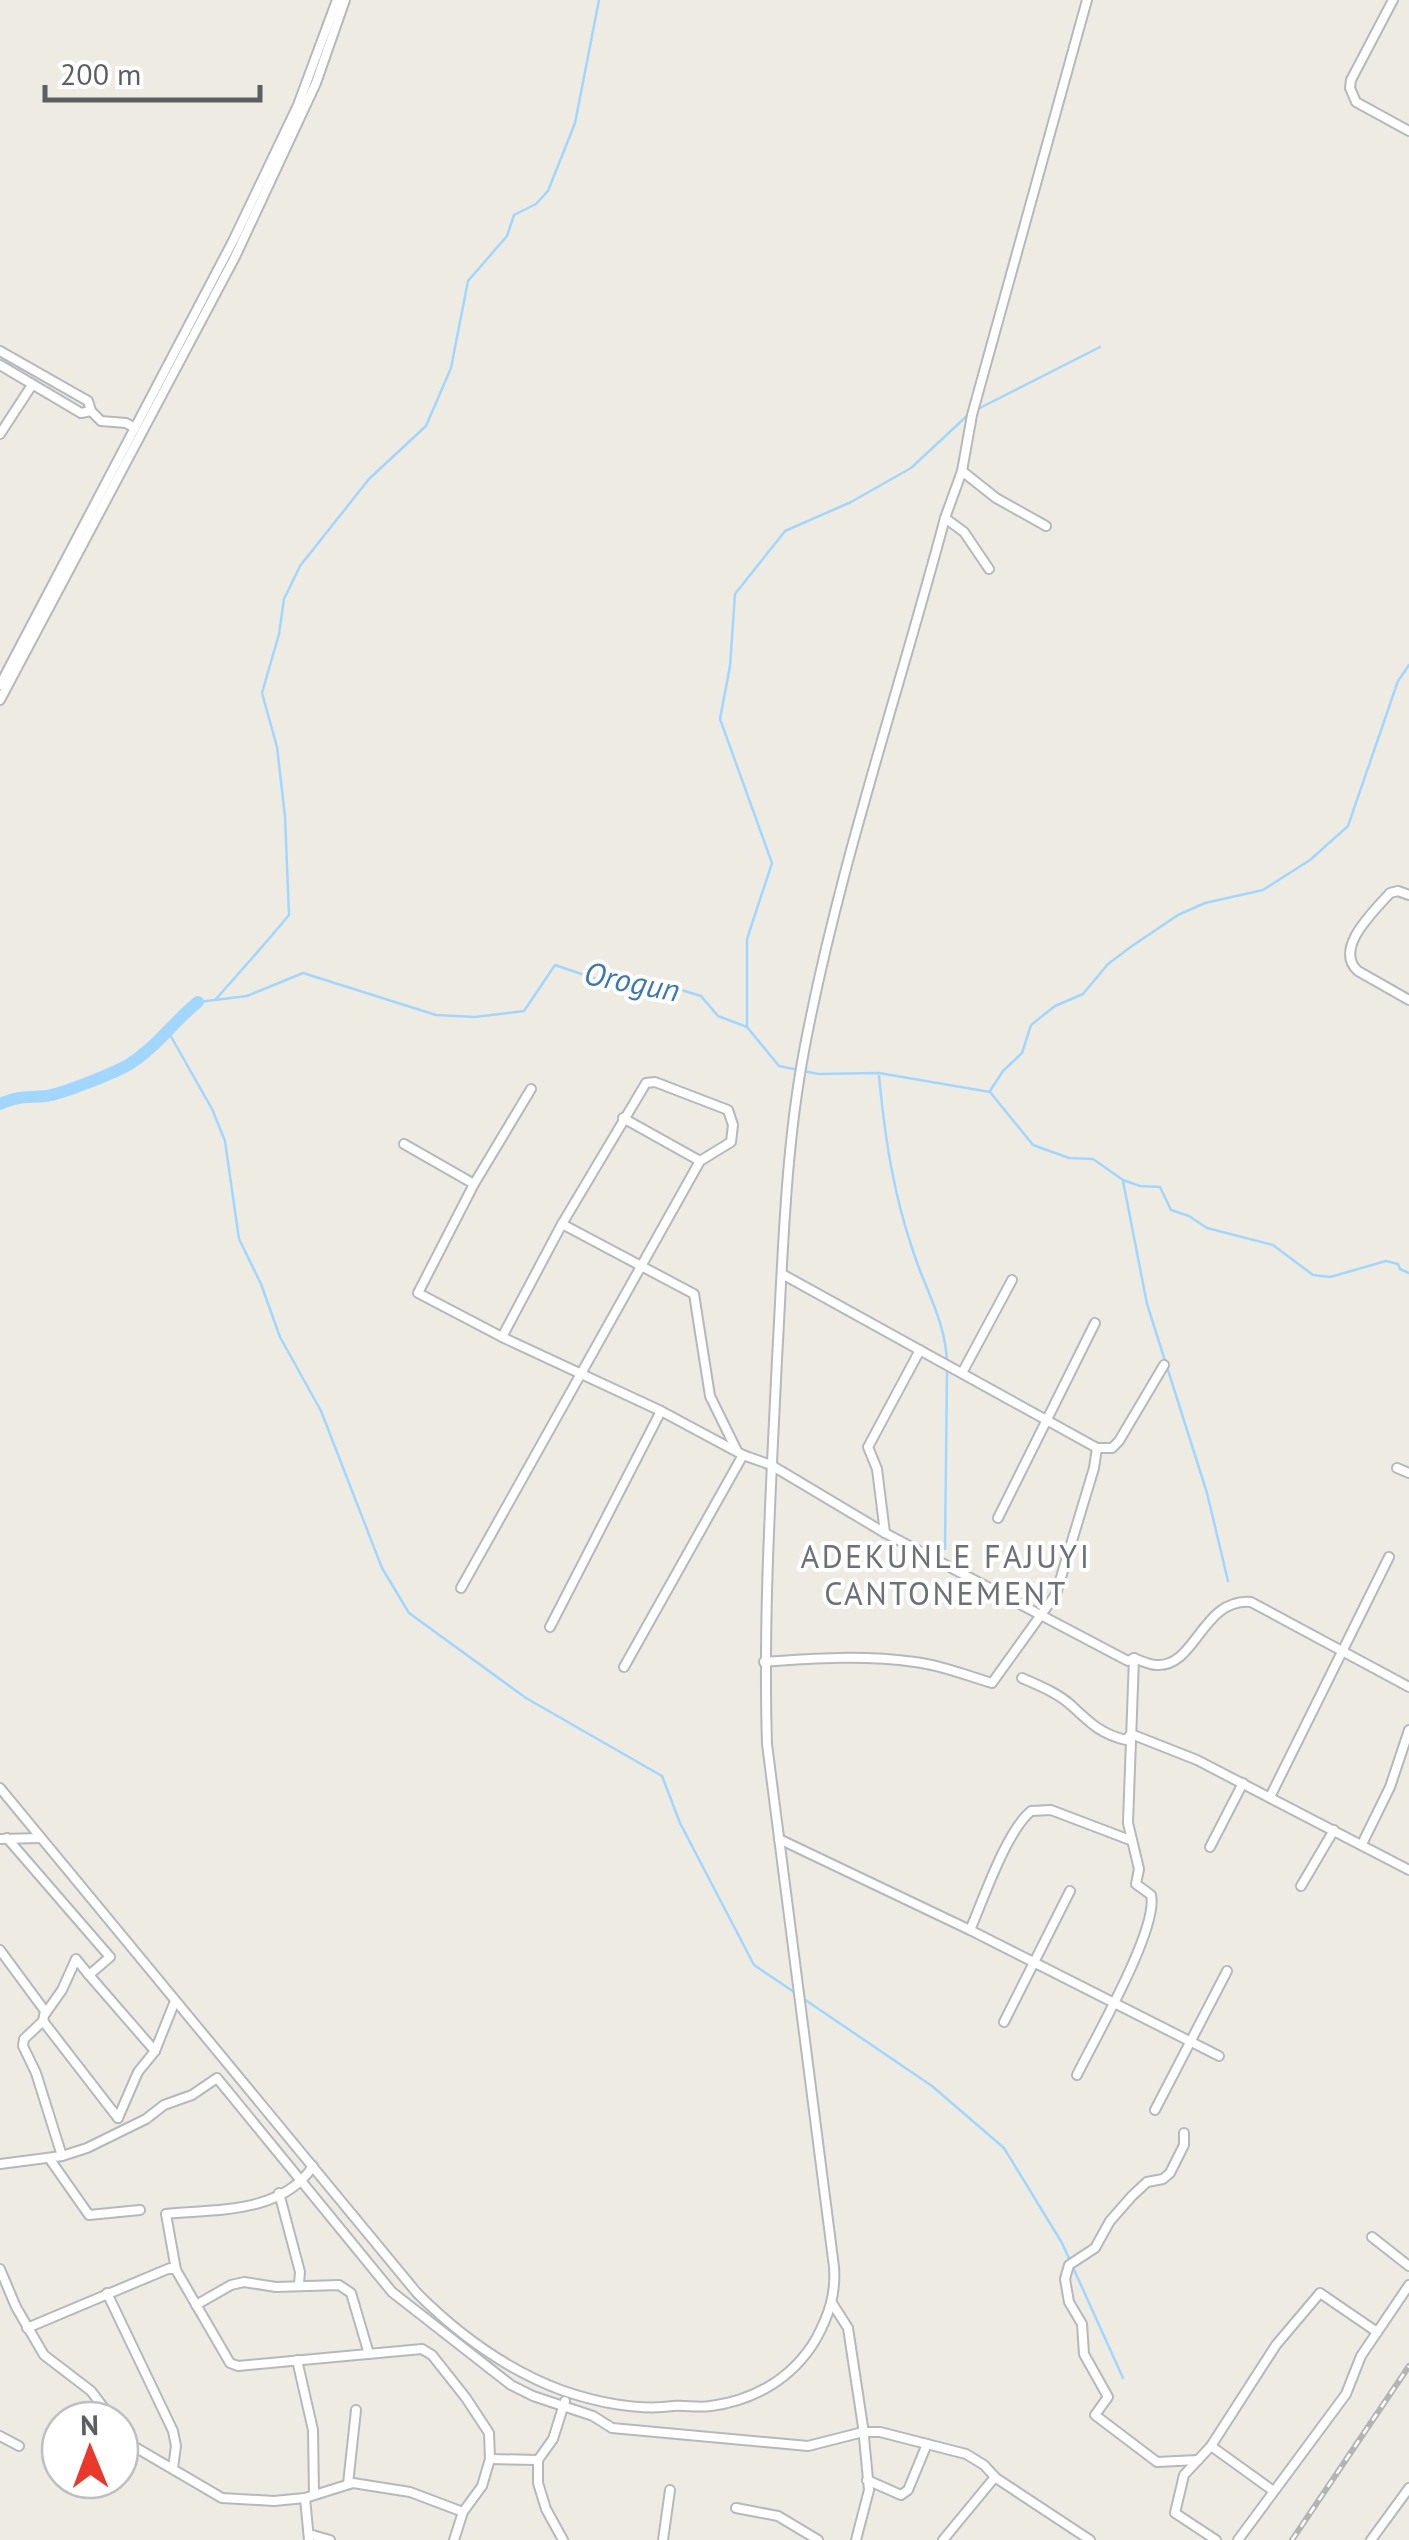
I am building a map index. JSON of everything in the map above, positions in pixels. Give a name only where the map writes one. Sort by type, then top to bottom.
[{"type":"street","points":[[0,686],[233,241],[316,60],[337,0]]},
{"type":"street","points":[[0,700],[235,257],[316,83],[346,0]]},
{"type":"street","points":[[0,1788],[434,2311],[486,2353],[566,2392],[663,2409],[735,2401],[778,2381],[799,2363],[834,2307],[835,2286],[831,2225],[767,1744],[764,1662],[771,1465],[792,1124],[816,988],[945,518],[962,471],[972,415],[1087,0]]},
{"type":"street","points":[[1392,0],[1350,88],[1356,102],[1409,131]]},
{"type":"street","points":[[0,351],[88,401],[101,421],[126,423],[135,428]]},
{"type":"street","points":[[0,364],[81,413],[91,410]]},
{"type":"street","points":[[0,434],[32,385]]},
{"type":"street","points":[[962,471],[996,498],[1046,526]]},
{"type":"street","points":[[945,518],[964,532],[989,569]]},
{"type":"street","points":[[1409,895],[1398,891],[1387,895],[1352,941],[1349,954],[1358,971],[1409,1000]]},
{"type":"street","points":[[460,1588],[700,1161],[731,1142],[733,1125],[728,1110],[649,1082],[623,1118],[502,1337]]},
{"type":"street","points":[[530,1090],[474,1184],[418,1293],[771,1465],[885,1533],[1040,1616],[1128,1662],[1134,1658]]},
{"type":"street","points":[[623,1118],[700,1161]]},
{"type":"street","points":[[404,1144],[474,1184]]},
{"type":"street","points":[[562,1224],[694,1294],[710,1396],[740,1453]]},
{"type":"street","points":[[782,1274],[1096,1448],[1112,1448],[1119,1441],[1164,1365]]},
{"type":"street","points":[[962,1373],[1012,1280]]},
{"type":"street","points":[[998,1518],[1096,1323]]},
{"type":"street","points":[[885,1533],[877,1469],[868,1447],[920,1350]]},
{"type":"street","points":[[550,1628],[661,1411]]},
{"type":"street","points":[[764,1662],[830,1657],[920,1662],[992,1684],[1056,1594],[1096,1448]]},
{"type":"street","points":[[624,1667],[740,1453]]},
{"type":"street","points":[[1397,1468],[1409,1473]]},
{"type":"street","points":[[1270,1797],[1388,1557]]},
{"type":"street","points":[[1134,1658],[1156,1666],[1166,1664],[1182,1654],[1222,1608],[1239,1601],[1252,1602],[1409,1686]]},
{"type":"street","points":[[1077,2075],[1146,1934],[1153,1906],[1151,1895],[1136,1884],[1140,1869],[1130,1840],[1134,1658]]},
{"type":"street","points":[[1022,1678],[1052,1692],[1092,1727],[1126,1740],[1131,1734]]},
{"type":"street","points":[[1362,1844],[1390,1787],[1409,1730]]},
{"type":"street","points":[[1131,1734],[1197,1760],[1409,1870]]},
{"type":"street","points":[[1210,1847],[1243,1784]]},
{"type":"street","points":[[970,1930],[1020,1822],[1031,1811],[1051,1810],[1130,1840]]},
{"type":"street","points":[[1301,1886],[1334,1830]]},
{"type":"street","points":[[3,1838],[41,1838]]},
{"type":"street","points":[[3,1838],[110,1957],[88,1974]]},
{"type":"street","points":[[778,1839],[970,1930],[1219,2056]]},
{"type":"street","points":[[1004,2022],[1070,1891]]},
{"type":"street","points":[[0,1950],[39,2000],[44,2017],[118,2118]]},
{"type":"street","points":[[62,2156],[23,2042],[62,1990],[76,1959],[155,2051]]},
{"type":"street","points":[[1155,2110],[1227,1971]]},
{"type":"street","points":[[118,2133],[118,2118],[138,2072],[155,2051],[175,2000]]},
{"type":"street","points":[[0,2164],[62,2156],[146,2119],[217,2078],[373,2270],[403,2301],[511,2384],[533,2396],[592,2416],[612,2428],[651,2434],[808,2446],[863,2432],[880,2432],[966,2454],[984,2465],[995,2478],[1090,2540]]},
{"type":"street","points":[[1184,2133],[1184,2144],[1170,2173],[1163,2179],[1147,2182],[1126,2202],[1096,2248],[1069,2265],[1064,2280],[1069,2302],[1082,2324],[1084,2354],[1108,2397],[1095,2415],[1157,2462],[1198,2460]]},
{"type":"street","points":[[48,2158],[89,2215],[140,2210]]},
{"type":"street","points":[[313,2166],[302,2181],[247,2208],[166,2214],[176,2270],[230,2363],[238,2366],[422,2349],[432,2356],[489,2433],[490,2459],[482,2486],[463,2512],[454,2540]]},
{"type":"street","points":[[279,2193],[300,2272],[298,2284]]},
{"type":"street","points":[[1372,2237],[1409,2266]]},
{"type":"street","points":[[27,2328],[170,2268],[176,2270]]},
{"type":"street","points":[[0,2270],[44,2356],[98,2400]]},
{"type":"street","points":[[300,2272],[310,2284]]},
{"type":"street","points":[[196,2305],[244,2282],[276,2287],[346,2287],[368,2354]]},
{"type":"street","points":[[1238,2540],[1346,2394],[1361,2356],[1409,2285]]},
{"type":"street","points":[[1216,2540],[1175,2513],[1184,2475],[1211,2446],[1276,2345],[1320,2292],[1377,2332]]},
{"type":"street","points":[[107,2293],[173,2431],[174,2468]]},
{"type":"street","points":[[834,2307],[850,2336],[868,2480],[856,2540]]},
{"type":"street","points":[[297,2360],[314,2430],[309,2537],[330,2540]]},
{"type":"street","points":[[562,2540],[546,2510],[538,2483],[538,2460],[553,2439],[566,2392]]},
{"type":"street","points":[[348,2484],[356,2410]]},
{"type":"street","points":[[0,2436],[19,2446]]},
{"type":"street","points":[[868,2480],[902,2496],[927,2444]]},
{"type":"street","points":[[1211,2446],[1272,2490]]},
{"type":"street","points":[[140,2450],[222,2498],[274,2501],[309,2497],[348,2484],[410,2492],[463,2512]]},
{"type":"street","points":[[490,2459],[538,2460]]},
{"type":"street","points":[[942,2540],[995,2478]]},
{"type":"street","points":[[1371,2540],[1409,2488]]},
{"type":"street","points":[[663,2540],[670,2490]]},
{"type":"street","points":[[736,2508],[778,2516],[818,2540]]},
{"type":"waterway","points":[[216,999],[289,915],[285,816],[277,747],[262,693],[279,634],[284,599],[300,566],[369,479],[426,426],[451,368],[468,281],[507,236],[514,215],[536,204],[548,191],[575,123],[599,0]]},
{"type":"waterway","points":[[976,410],[1100,347]]},
{"type":"waterway","points":[[747,1025],[747,939],[772,863],[720,719],[730,666],[735,594],[785,531],[851,502],[911,468],[969,414]]},
{"type":"waterway","points":[[990,1091],[1022,1053],[1031,1025],[1055,1006],[1083,994],[1108,964],[1132,946],[1178,915],[1205,903],[1263,890],[1310,860],[1348,826],[1398,681],[1409,665]]},
{"type":"waterway","name":"Orogun","points":[[198,1002],[247,996],[303,973],[436,1015],[475,1017],[524,1011],[555,965],[596,979],[665,985],[701,996],[718,1016],[747,1027],[779,1066],[818,1074],[879,1073],[990,1092],[1033,1145],[1069,1158],[1093,1159],[1123,1180],[1160,1187],[1171,1210],[1207,1228],[1273,1245],[1313,1275],[1330,1277],[1386,1261],[1409,1273]]},
{"type":"waterway","name":"Orogun","points":[[0,1104],[64,1091],[128,1065],[198,1002]]},
{"type":"waterway","points":[[169,1033],[212,1109],[225,1141],[239,1239],[280,1337],[321,1411],[382,1568],[409,1613],[526,1698],[662,1776],[680,1823],[754,1965],[794,1992]]},
{"type":"waterway","points":[[879,1076],[900,1207],[939,1320],[947,1363]]},
{"type":"waterway","points":[[1123,1181],[1147,1304],[1207,1493],[1228,1581]]},
{"type":"waterway","points":[[945,1549],[947,1371]]},
{"type":"waterway","points":[[801,1997],[932,2086],[1004,2148],[1062,2243],[1123,2378]]},
{"type":"railway","points":[[1292,2540],[1409,2366]]},
{"type":"district","name":"ADEKUNLE FAJUYI CANTONEMENT","points":[[946,1576]]}]
